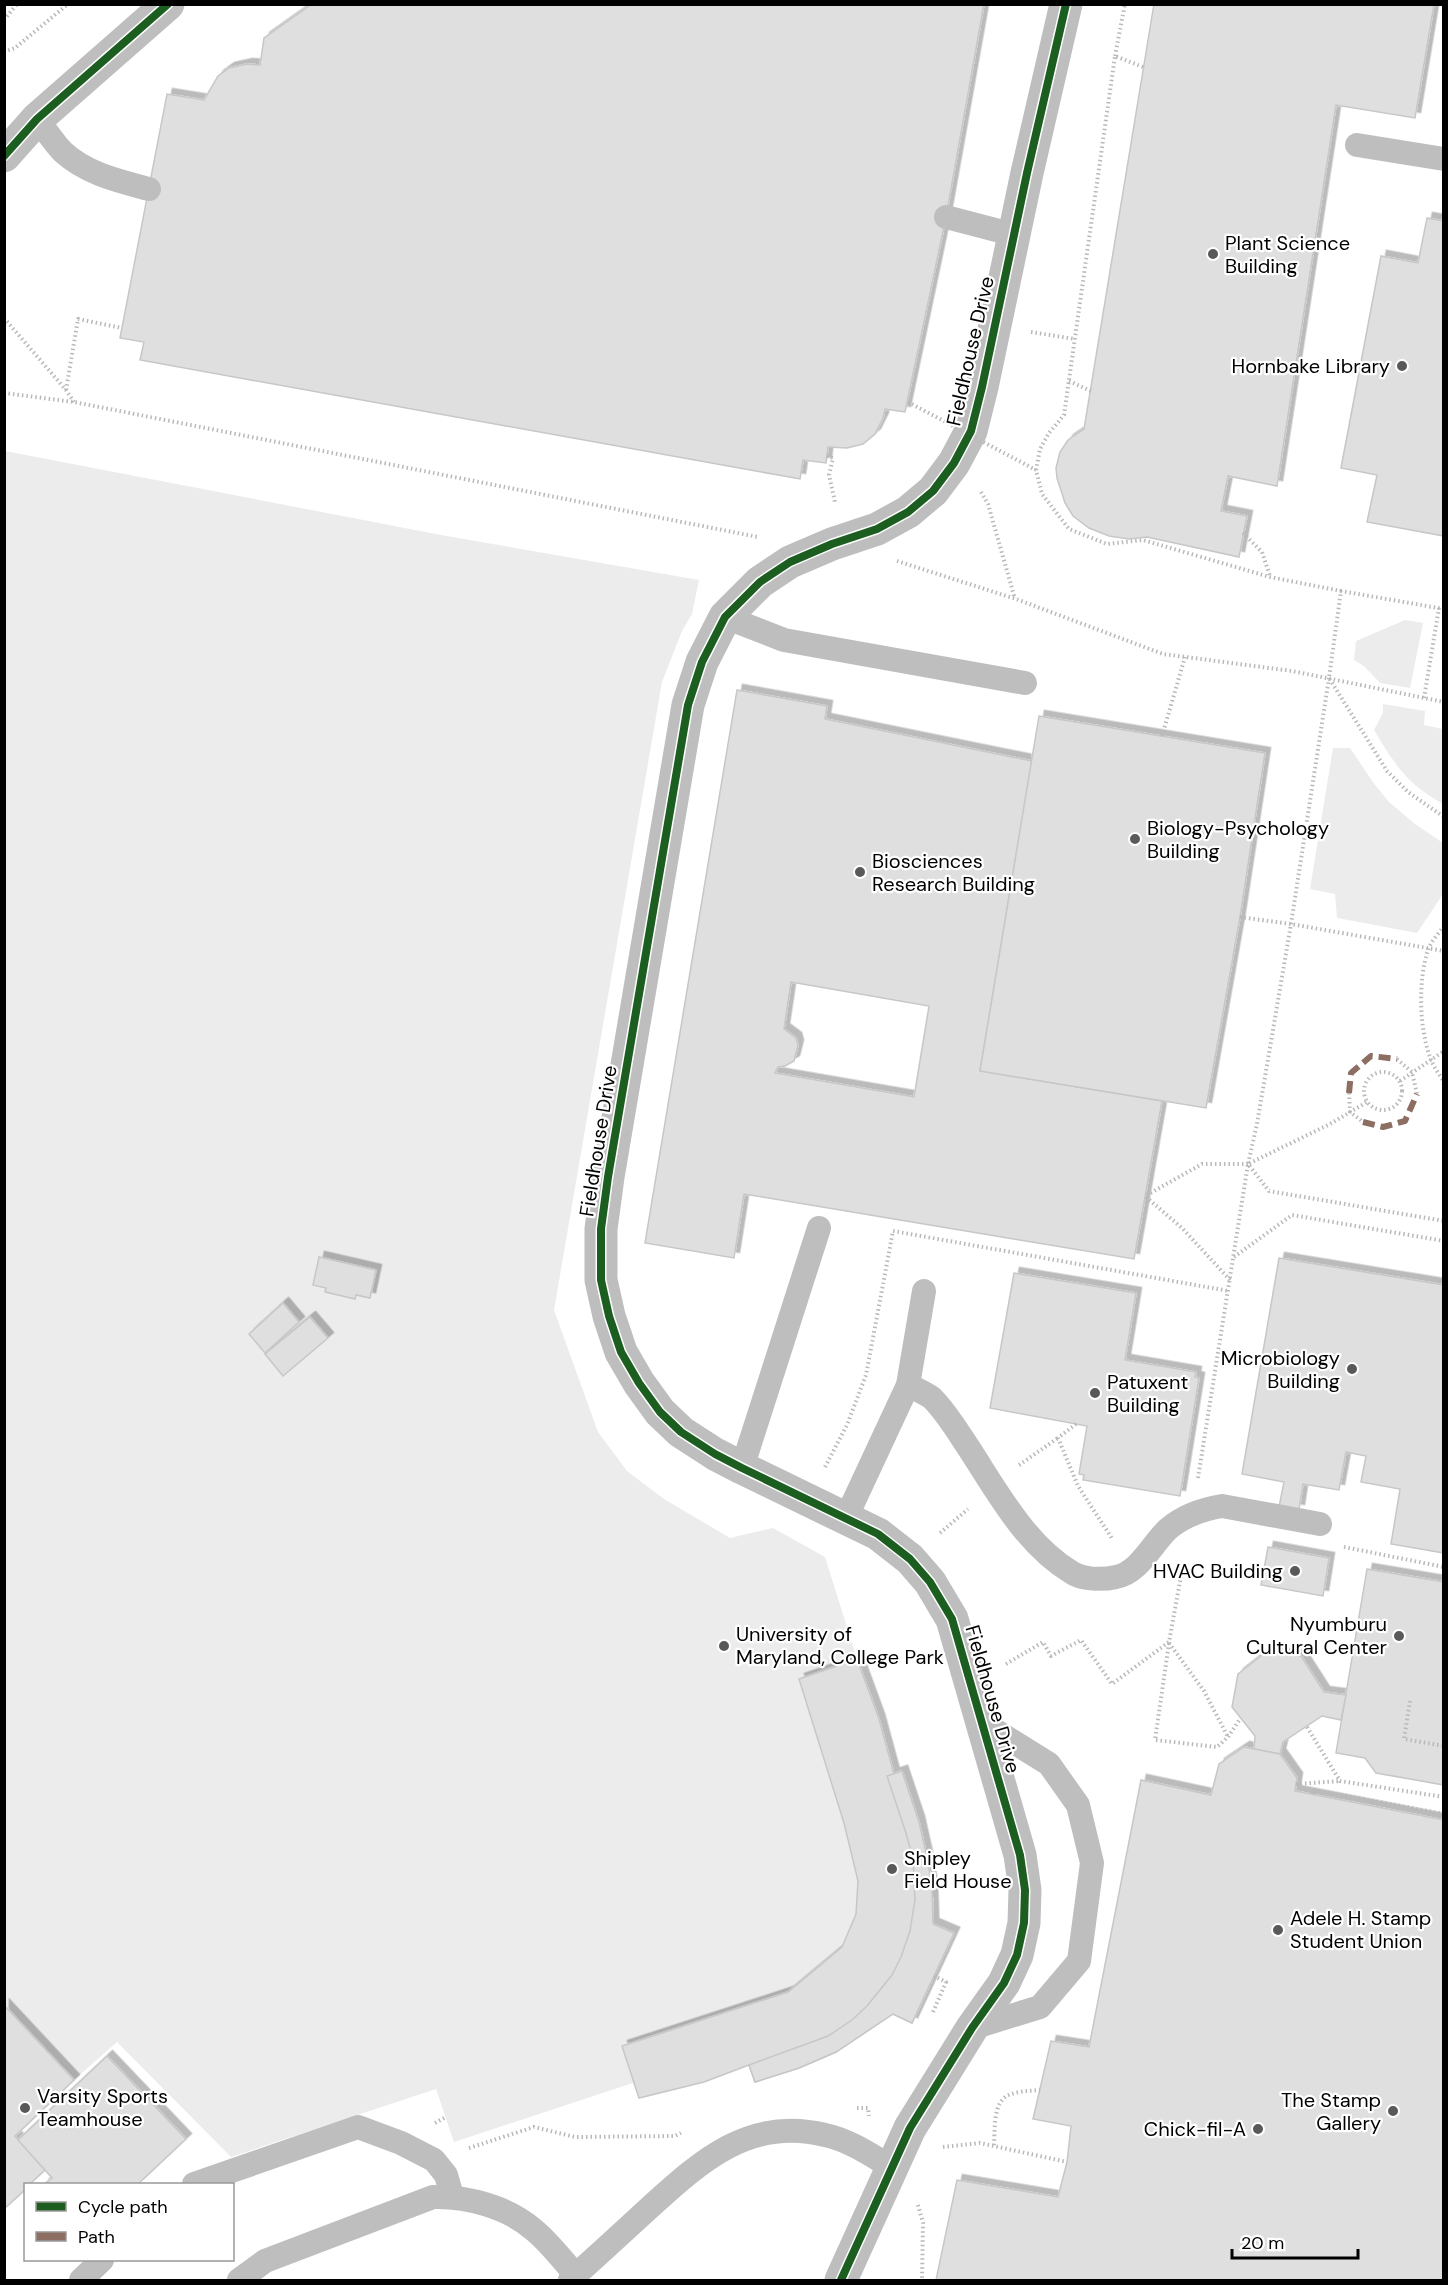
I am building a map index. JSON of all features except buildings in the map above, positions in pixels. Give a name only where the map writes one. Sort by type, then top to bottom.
[{"type":"street","points":[[4,156],[37,119],[168,4]]},
{"type":"street","name":"Fieldhouse Drive","points":[[841,2280],[910,2128],[972,2028],[1004,1983],[1017,1955],[1024,1923],[1025,1890],[1018,1845],[952,1619],[930,1581],[910,1559],[878,1534],[715,1454],[681,1432],[660,1412],[639,1383],[621,1352],[609,1316],[602,1280],[601,1229],[688,705],[702,662],[725,617],[760,582],[790,562],[832,544],[877,529],[908,512],[933,491],[954,463],[970,431],[1015,235],[1026,173],[1066,4]]},
{"type":"lane","points":[[37,119],[63,152],[75,160],[107,178],[149,189]]},
{"type":"lane","points":[[1357,145],[1443,159]]},
{"type":"lane","points":[[946,217],[1015,235]]},
{"type":"lane","points":[[725,617],[784,640],[1025,683]]},
{"type":"lane","points":[[742,1468],[819,1227]]},
{"type":"lane","points":[[846,1518],[908,1385],[924,1291]]},
{"type":"lane","points":[[908,1385],[930,1397],[948,1416],[994,1486],[1036,1543],[1072,1574],[1096,1579],[1118,1577],[1132,1569],[1168,1529],[1208,1508],[1222,1506],[1320,1524]]},
{"type":"lane","points":[[972,2028],[1040,2007],[1079,1961],[1092,1863],[1078,1805],[1049,1764],[983,1723]]},
{"type":"lane","points":[[197,2183],[358,2127],[401,2143],[434,2160],[446,2175],[452,2196]]},
{"type":"lane","points":[[240,2280],[265,2261],[417,2202],[433,2197],[452,2196],[487,2205],[520,2219],[547,2242],[573,2278],[693,2169],[731,2145],[750,2137],[790,2131],[828,2135],[891,2167]]},
{"type":"lane","points":[[81,2280],[100,2261]]},
{"type":"path","points":[[4,20],[16,4]]},
{"type":"path","points":[[4,52],[15,48],[68,4]]},
{"type":"path","points":[[1125,4],[1115,56],[1064,415],[1049,432],[1040,449],[1036,470],[1042,494],[1069,530],[1107,544],[1143,540],[1270,577],[1441,608],[1424,698]]},
{"type":"path","points":[[1115,56],[1143,67]]},
{"type":"path","points":[[4,318],[74,402]]},
{"type":"path","points":[[66,390],[78,320],[122,328]]},
{"type":"path","points":[[1027,331],[1075,339]]},
{"type":"path","points":[[1069,381],[1091,391]]},
{"type":"path","points":[[4,393],[74,402],[744,534]]},
{"type":"path","points":[[908,402],[1036,470]]},
{"type":"path","points":[[827,456],[833,458],[829,475],[836,512]]},
{"type":"path","points":[[978,487],[988,504],[1016,599]]},
{"type":"path","points":[[1243,533],[1262,552],[1270,577]]},
{"type":"path","points":[[887,558],[1016,599],[1163,654],[1329,678],[1443,702]]},
{"type":"path","points":[[1240,1719],[1228,1737],[1217,1747],[1155,1740],[1248,1164],[1257,1124],[1291,924],[1341,591]]},
{"type":"path","points":[[1162,736],[1185,657]]},
{"type":"path","points":[[1329,678],[1388,771],[1408,792],[1443,817]]},
{"type":"path","points":[[1240,917],[1443,951]]},
{"type":"path","points":[[1443,926],[1429,948],[1422,987],[1423,1026],[1431,1059],[1443,1082]]},
{"type":"path","points":[[1400,1081],[1443,1051]]},
{"type":"path","points":[[1396,1059],[1412,1072],[1417,1094]]},
{"type":"path","points":[[1388,1072],[1400,1081],[1402,1094],[1396,1106],[1381,1110],[1367,1102],[1364,1096],[1366,1082],[1375,1074],[1388,1072]]},
{"type":"path","points":[[1348,1093],[1350,1112],[1363,1122]]},
{"type":"path","points":[[1230,1280],[1183,1229],[1145,1196],[1202,1164],[1248,1164],[1367,1102]]},
{"type":"path","points":[[1248,1164],[1269,1191],[1443,1221]]},
{"type":"path","points":[[1233,1257],[1292,1215],[1443,1241]]},
{"type":"path","points":[[822,1472],[847,1425],[866,1375],[893,1232],[1229,1291]]},
{"type":"path","points":[[994,1486],[1010,1471],[1077,1424]]},
{"type":"path","points":[[1058,1438],[1078,1486],[1130,1569]]},
{"type":"path","points":[[940,1533],[958,1518]]},
{"type":"path","points":[[1018,1656],[1043,1642],[1051,1656],[1081,1640],[1112,1684],[1169,1642]]},
{"type":"path","points":[[1169,1642],[1204,1691],[1228,1737]]},
{"type":"path","points":[[1410,1701],[1404,1739],[1443,1746]]},
{"type":"path","points":[[1307,1727],[1340,1781]]},
{"type":"path","points":[[1296,1784],[1340,1781],[1443,1797]]},
{"type":"path","points":[[1314,1794],[1314,1790],[1393,1807],[1443,1814]]},
{"type":"path","points":[[933,2013],[946,1982],[934,1976]]},
{"type":"path","points":[[994,2145],[995,2119],[1002,2099],[1009,2095],[1040,2090]]},
{"type":"path","points":[[846,2108],[868,2108]]},
{"type":"path","points":[[434,2160],[534,2127],[575,2138],[675,2136],[686,2132]]},
{"type":"path","points":[[939,2147],[980,2143],[1066,2162]]},
{"type":"path","points":[[918,2204],[923,2223],[922,2280]]},
{"type":"shaded area","points":[[5,451],[441,535],[699,580],[692,614],[682,631],[662,682],[554,1310],[598,1432],[627,1471],[664,1499],[730,1538],[773,1528],[825,1557],[857,1659],[879,1719],[894,1773],[902,1771],[914,1809],[927,1864],[933,1923],[954,1933],[912,2023],[892,2014],[836,2052],[799,2068],[755,2082],[749,2065],[704,2082],[639,2098],[633,2083],[454,2142],[436,2089],[231,2157],[117,2042],[74,2080],[5,2005]]},
{"type":"shaded area","points":[[1405,620],[1423,623],[1410,688],[1380,683],[1364,666],[1354,660],[1356,641]]},
{"type":"shaded area","points":[[1383,704],[1425,711],[1424,725],[1443,729],[1443,804],[1420,789],[1403,773],[1374,730],[1383,713]]},
{"type":"shaded area","points":[[1333,748],[1350,748],[1389,802],[1443,843],[1443,894],[1417,933],[1337,918],[1335,894],[1310,889]]},
{"type":"marked path","points":[[1349,1093],[1351,1073],[1371,1056],[1397,1059]]},
{"type":"marked path","points":[[1363,1122],[1383,1127],[1405,1121],[1417,1094]]},
{"type":"cycle path","points":[[4,156],[37,119],[168,4]]},
{"type":"cycle path","points":[[841,2280],[910,2128],[972,2028],[1004,1983],[1017,1955],[1024,1923],[1025,1890],[1020,1855],[952,1619],[930,1582],[910,1559],[878,1534],[715,1454],[681,1432],[660,1412],[639,1383],[621,1352],[609,1316],[601,1280],[601,1229],[688,705],[702,662],[725,617],[760,582],[790,562],[832,544],[877,529],[908,512],[933,491],[954,463],[971,431],[982,387],[1027,173],[1066,4]]},
{"type":"place","name":"Plant Science Building","points":[[1213,254]]},
{"type":"place","name":"Hornbake Library","points":[[1402,366]]},
{"type":"place","name":"Biology-Psychology Building","points":[[1135,839]]},
{"type":"place","name":"Biosciences Research Building","points":[[860,872]]},
{"type":"place","name":"Microbiology Building","points":[[1352,1369]]},
{"type":"place","name":"Patuxent Building","points":[[1095,1393]]},
{"type":"place","name":"HVAC Building","points":[[1295,1571]]},
{"type":"place","name":"Nyumburu Cultural Center","points":[[1399,1636]]},
{"type":"place","name":"University of Maryland, College Park","points":[[724,1646]]},
{"type":"place","name":"Shipley Field House","points":[[892,1869]]},
{"type":"place","name":"Adele H. Stamp Student Union","points":[[1278,1930]]},
{"type":"place","name":"Varsity Sports Teamhouse","points":[[25,2108]]},
{"type":"place","name":"The Stamp Gallery","points":[[1393,2111]]},
{"type":"place","name":"Chick-fil-A","points":[[1258,2129]]}]
